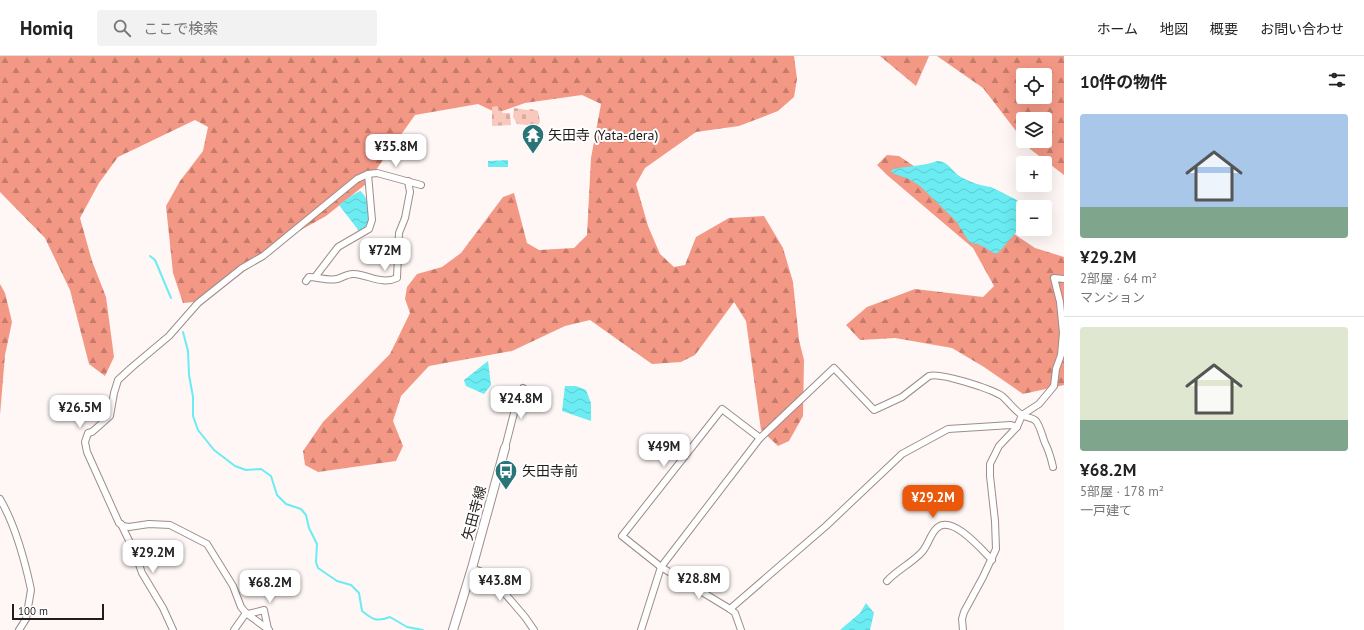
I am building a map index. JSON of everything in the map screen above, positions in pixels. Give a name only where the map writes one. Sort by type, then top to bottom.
[{"type":"main road","name":"矢田寺線","points":[[453,630],[472,568],[505,448]]},
{"type":"street","points":[[314,277],[338,248],[369,229],[372,220],[368,174]]},
{"type":"street","points":[[173,630],[163,608],[142,573],[135,553],[121,524],[118,521],[87,452],[85,442],[88,433],[92,432],[110,416],[118,380],[170,336],[198,303],[227,278],[263,256],[357,179],[368,174],[377,174],[421,185]]},
{"type":"street","points":[[306,281],[309,277],[337,279],[354,274],[385,281],[397,278],[399,233],[405,218],[410,192],[408,181]]},
{"type":"street","points":[[963,630],[962,619],[964,612],[992,560],[996,549],[990,464],[999,446],[1017,427],[1022,415],[1039,404],[1054,386],[1056,369],[1061,355],[1063,333],[1060,302],[1054,278],[1064,279]]},
{"type":"street","points":[[641,630],[661,567],[760,438],[834,368],[874,410],[902,397],[929,376],[933,375],[941,375],[982,387],[1001,396],[1022,415],[1033,418],[1036,421],[1050,451],[1053,467]]},
{"type":"street","points":[[505,448],[516,405],[523,388]]},
{"type":"street","points":[[741,630],[735,613],[730,609],[661,567],[622,536],[722,409],[760,438]]},
{"type":"street","points":[[730,609],[826,526],[902,454],[948,429],[1011,425],[1017,427]]},
{"type":"street","points":[[0,499],[12,523],[31,590],[26,619],[20,630]]},
{"type":"street","points":[[121,524],[129,527],[149,524],[170,525],[207,544],[233,586],[241,607],[269,630]]},
{"type":"street","points":[[886,581],[895,572],[921,553],[926,547],[932,533],[938,527],[944,525],[958,529],[992,560]]},
{"type":"street","points":[[472,568],[489,576],[525,617],[534,630]]},
{"type":"street","points":[[234,630],[247,613],[264,610],[269,630]]},
{"type":"green space","points":[[0,56],[794,56],[797,79],[794,97],[778,111],[739,126],[696,132],[645,168],[636,184],[648,226],[660,254],[674,267],[685,265],[696,237],[729,218],[764,216],[783,248],[793,282],[799,340],[804,360],[803,416],[789,441],[778,446],[761,430],[746,321],[734,302],[695,355],[681,362],[652,364],[590,320],[565,326],[512,351],[429,366],[401,396],[393,421],[403,446],[396,461],[318,472],[305,465],[303,451],[323,422],[390,354],[410,313],[405,299],[407,287],[417,274],[442,267],[461,253],[503,197],[514,193],[527,243],[539,250],[574,248],[587,235],[591,158],[601,104],[582,95],[525,103],[497,113],[478,104],[415,115],[366,184],[326,216],[299,231],[194,302],[183,303],[173,273],[166,206],[180,181],[203,151],[208,127],[195,120],[118,157],[99,183],[80,218],[92,261],[106,297],[114,357],[105,376],[89,364],[70,290],[45,238],[0,192]]},
{"type":"green space","points":[[880,56],[929,56],[916,86]]},
{"type":"green space","points":[[937,56],[1064,56],[1064,175],[1052,166],[1052,156],[1039,156],[1029,148],[1052,148],[1052,112],[1016,112],[1016,131],[983,88]]},
{"type":"green space","points":[[497,106],[503,113],[510,113],[511,125],[492,126],[492,107]]},
{"type":"green space","points":[[514,108],[538,111],[540,122],[537,126],[517,124],[513,117]]},
{"type":"green space","points":[[887,155],[899,156],[1035,248],[1064,257],[1064,385],[1023,394],[984,367],[952,348],[895,338],[860,340],[846,325],[867,307],[915,289],[983,297],[994,286],[973,248],[877,165]]},
{"type":"green space","points":[[0,284],[5,293],[12,322],[5,355],[0,415]]},
{"type":"water","points":[[508,160],[508,167],[488,167],[488,161]]},
{"type":"water","points":[[941,161],[964,179],[976,184],[991,187],[1017,200],[1016,232],[998,253],[993,253],[978,244],[971,243],[956,221],[920,186],[909,179],[892,173],[891,171],[893,169]]},
{"type":"water","points":[[360,191],[363,193],[367,201],[371,215],[369,223],[359,231],[339,205]]},
{"type":"water","points":[[488,361],[491,385],[484,394],[466,386],[464,380]]},
{"type":"water","points":[[565,386],[576,386],[586,390],[591,403],[591,421],[562,411]]},
{"type":"water","points":[[866,603],[874,613],[870,630],[840,630],[860,613]]},
{"type":"waterway","points":[[150,256],[155,260],[171,298]]},
{"type":"waterway","points":[[183,332],[188,351],[189,375],[193,397],[193,416],[198,430],[214,450],[235,466],[246,470],[261,469],[271,476],[277,495],[286,504],[301,509],[306,515],[309,528],[317,544],[316,562],[318,568],[337,581],[351,585],[359,593],[362,611],[378,620],[390,617],[407,627],[423,630]]},
{"type":"place","name":"矢田寺 (Yata-dera)","points":[[533,154]]},
{"type":"place","name":"矢田寺前","points":[[506,490]]}]
